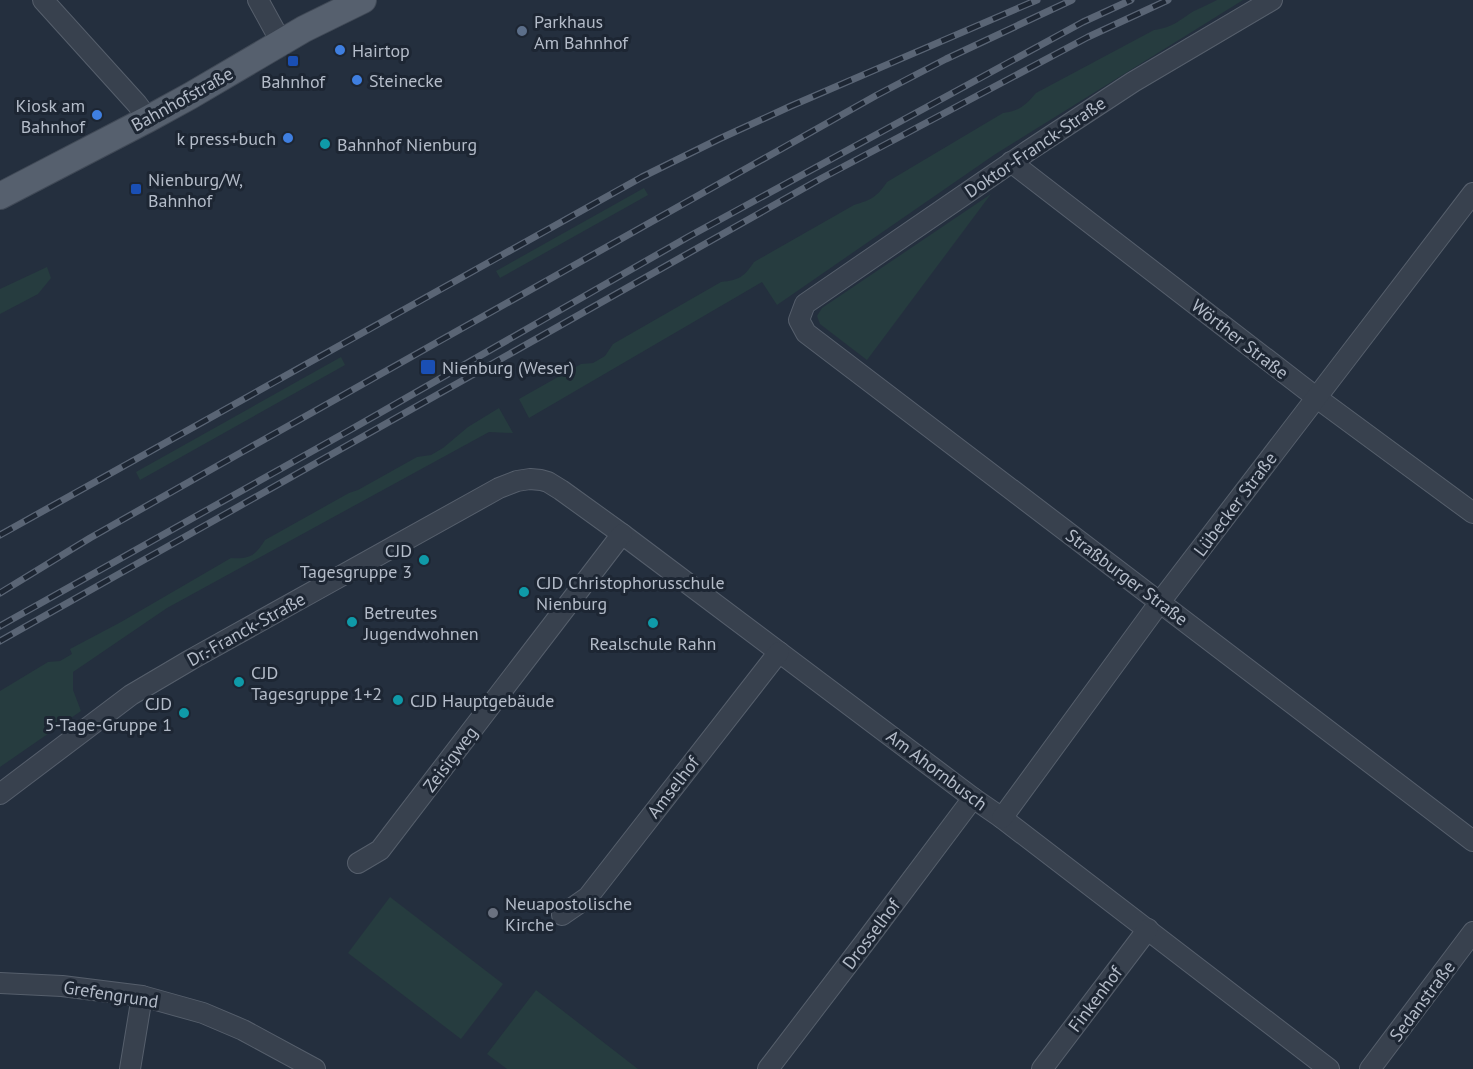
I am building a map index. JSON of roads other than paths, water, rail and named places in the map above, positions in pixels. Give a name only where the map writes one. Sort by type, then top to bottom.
[{"type":"main road","name":"Bahnhofstraße","points":[[0,196],[148,119],[280,42],[363,0]]},
{"type":"street","points":[[43,0],[148,119]]},
{"type":"street","points":[[258,0],[280,42]]},
{"type":"street","name":"Doktor-Franck-Straße","points":[[805,304],[1011,162],[1133,82],[1272,0]]},
{"type":"street","name":"Wörther Straße","points":[[1011,162],[1317,398],[1473,513]]},
{"type":"street","name":"Lübecker Straße","points":[[1002,818],[1160,602],[1473,193]]},
{"type":"street","name":"Straßburger Straße","points":[[805,304],[799,320],[806,333],[1473,841]]},
{"type":"street","name":"Am Ahornbusch","points":[[541,480],[561,490],[622,534],[1002,818],[1329,1069]]},
{"type":"street","name":"Dr.-Franck-Straße","points":[[0,794],[131,695],[192,659],[499,488],[517,481],[541,480]]},
{"type":"street","name":"Zeisigweg","points":[[358,863],[380,850],[622,534]]},
{"type":"street","name":"Amselhof","points":[[562,915],[588,897],[778,652]]},
{"type":"street","name":"Drosselhof","points":[[768,1069],[973,798]]},
{"type":"street","name":"Finkenhof","points":[[1042,1069],[1148,929]]},
{"type":"street","name":"Sedanstraße","points":[[1370,1069],[1473,932]]},
{"type":"street","name":"Grefengrund","points":[[0,983],[62,986],[142,996],[203,1013],[243,1030],[315,1069]]},
{"type":"street","points":[[130,1069],[142,996]]},
{"type":"railway","points":[[0,535],[642,177],[791,106],[1037,0]]},
{"type":"railway","points":[[0,593],[90,538],[877,95],[946,59],[1072,0]]},
{"type":"railway","points":[[0,626],[688,237],[1083,22],[1131,0]]},
{"type":"railway","points":[[0,641],[822,178],[1088,37],[1168,0]]},
{"type":"place","name":"Parkhaus Am Bahnhof","points":[[522,31]]},
{"type":"place","name":"Hairtop","points":[[340,50]]},
{"type":"place","name":"Bahnhof","points":[[293,61]]},
{"type":"place","name":"Steinecke","points":[[357,80]]},
{"type":"place","name":"Kiosk am Bahnhof","points":[[97,115]]},
{"type":"place","name":"k press+buch","points":[[288,138]]},
{"type":"place","name":"Bahnhof Nienburg","points":[[325,144]]},
{"type":"place","name":"Nienburg/W, Bahnhof","points":[[136,189]]},
{"type":"place","name":"Nienburg (Weser)","points":[[428,367]]},
{"type":"place","name":"CJD Tagesgruppe 3","points":[[424,560]]},
{"type":"place","name":"CJD Christophorusschule Nienburg","points":[[524,592]]},
{"type":"place","name":"Betreutes Jugendwohnen","points":[[352,622]]},
{"type":"place","name":"Realschule Rahn","points":[[653,623]]},
{"type":"place","name":"CJD Tagesgruppe 1+2","points":[[239,682]]},
{"type":"place","name":"CJD Hauptgebäude","points":[[398,700]]},
{"type":"place","name":"CJD 5-Tage-Gruppe 1","points":[[184,713]]},
{"type":"place","name":"Neuapostolische Kirche","points":[[493,913]]}]
